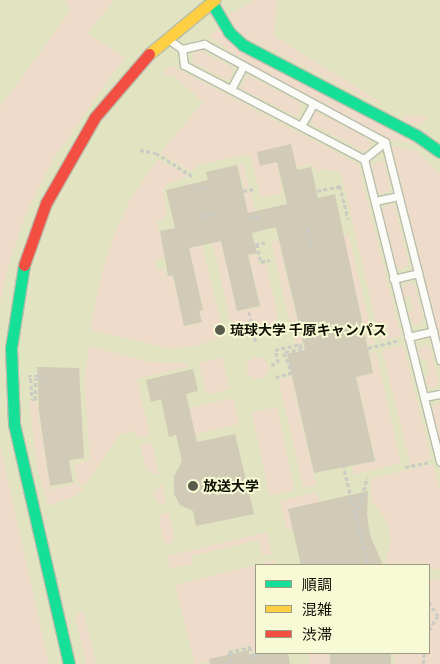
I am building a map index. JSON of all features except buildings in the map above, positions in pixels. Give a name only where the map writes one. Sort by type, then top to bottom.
[{"type":"street","points":[[69,664],[15,434],[10,373],[13,326],[28,248],[62,169],[105,104],[165,38],[212,1],[229,32],[242,45],[416,135],[440,152]]},
{"type":"lane","points":[[165,38],[182,48],[204,44],[385,142],[440,360]]},
{"type":"lane","points":[[182,48],[184,65],[364,159],[440,461]]},
{"type":"lane","points":[[231,89],[243,66]]},
{"type":"lane","points":[[301,126],[313,104]]},
{"type":"lane","points":[[364,159],[385,142]]},
{"type":"lane","points":[[374,201],[398,196]]},
{"type":"lane","points":[[393,279],[418,272]]},
{"type":"lane","points":[[13,326],[27,327]]},
{"type":"lane","points":[[408,337],[433,331]]},
{"type":"lane","points":[[424,398],[440,394]]},
{"type":"path","points":[[140,150],[156,153],[192,176]]},
{"type":"path","points":[[195,189],[209,186]]},
{"type":"path","points":[[317,191],[340,186],[348,219]]},
{"type":"path","points":[[243,191],[254,189]]},
{"type":"path","points":[[201,216],[215,213]]},
{"type":"path","points":[[249,218],[260,216]]},
{"type":"path","points":[[308,228],[311,244]]},
{"type":"path","points":[[266,242],[256,244],[261,262],[270,260]]},
{"type":"path","points":[[249,312],[256,344]]},
{"type":"path","points":[[368,348],[408,337]]},
{"type":"path","points":[[271,365],[278,363],[276,350],[300,344],[302,349],[284,353],[292,373],[274,378]]},
{"type":"path","points":[[24,378],[43,378],[35,379],[36,400],[32,400],[32,379],[24,378]]},
{"type":"path","points":[[406,467],[440,461]]},
{"type":"path","points":[[343,464],[368,564]]},
{"type":"path","points":[[357,516],[367,477]]},
{"type":"path","points":[[430,604],[439,617],[430,630]]},
{"type":"path","points":[[224,664],[231,662],[229,652],[250,647],[252,656],[261,654]]},
{"type":"shaded area","name":"琉球大学 千原キャンパス","points":[[0,0],[440,0],[440,664],[0,664]]},
{"type":"shaded area","points":[[65,0],[115,0],[87,33],[125,57],[52,161],[26,213],[7,270],[0,305],[0,107],[70,11]]},
{"type":"shaded area","points":[[254,0],[281,0],[277,2],[274,36],[379,101],[378,104],[242,35],[228,15]]},
{"type":"shaded area","points":[[219,29],[415,144],[391,140],[236,56],[209,36]]},
{"type":"shaded area","points":[[199,50],[234,68],[231,78],[227,80],[192,62],[194,52]]},
{"type":"shaded area","points":[[170,65],[358,164],[401,336],[380,341],[341,173],[327,169],[317,171],[311,164],[278,172],[283,193],[261,198],[250,154],[199,165],[191,172],[160,153],[203,102],[174,76],[161,75]]},
{"type":"shaded area","points":[[247,75],[301,103],[300,114],[296,116],[240,88]]},
{"type":"shaded area","points":[[317,112],[371,140],[366,152],[311,124],[313,114]]},
{"type":"shaded area","points":[[403,115],[426,116],[426,121],[418,126],[403,119]]},
{"type":"shaded area","points":[[392,146],[417,151],[440,174],[440,338]]},
{"type":"shaded area","points":[[158,159],[188,176],[167,184],[163,190],[167,216],[157,223],[165,257],[155,260],[157,270],[165,269],[167,277],[172,276],[184,327],[202,323],[200,311],[204,310],[189,249],[202,245],[224,336],[196,346],[172,349],[90,330],[102,271],[114,236],[129,202]]},
{"type":"shaded area","points":[[380,160],[384,163],[391,189],[383,194],[378,193],[372,166]]},
{"type":"shaded area","points":[[244,164],[249,188],[244,189],[238,165]]},
{"type":"shaded area","points":[[251,192],[256,215],[249,217],[244,193]]},
{"type":"shaded area","points":[[390,203],[394,205],[409,264],[401,270],[397,267],[382,209]]},
{"type":"shaded area","points":[[215,217],[237,312],[261,307],[249,256],[257,254],[259,265],[266,263],[278,315],[274,325],[239,333],[231,325],[208,221]]},
{"type":"shaded area","points":[[349,235],[374,343],[368,345],[343,236]]},
{"type":"shaded area","points":[[284,239],[286,246],[280,248],[302,343],[295,344],[271,242]]},
{"type":"shaded area","points":[[410,282],[414,284],[423,318],[421,323],[414,325],[408,312],[413,311],[410,296],[404,298],[401,288]]},
{"type":"shaded area","points":[[403,345],[432,459],[410,465],[382,350]]},
{"type":"shaded area","points":[[425,345],[430,347],[439,384],[432,389],[428,387],[425,376],[430,374],[426,359],[421,360],[418,349]]},
{"type":"shaded area","points":[[89,346],[151,362],[187,363],[188,367],[137,379],[150,435],[138,438],[135,431],[120,434],[84,486],[77,482],[74,464],[90,460],[84,380]]},
{"type":"shaded area","points":[[376,352],[401,463],[354,475],[352,467],[376,461],[357,378],[374,373],[370,353]]},
{"type":"shaded area","points":[[222,357],[230,389],[207,395],[199,363]]},
{"type":"shaded area","points":[[257,357],[265,360],[268,368],[265,376],[257,379],[249,376],[246,368],[249,360]]},
{"type":"shaded area","points":[[291,377],[316,485],[303,488],[278,380]]},
{"type":"shaded area","points":[[233,398],[239,424],[194,435],[188,408]]},
{"type":"shaded area","points":[[29,401],[36,401],[50,490],[75,483],[83,488],[78,495],[48,506],[37,467]]},
{"type":"shaded area","points":[[440,402],[440,439],[431,407]]},
{"type":"shaded area","points":[[277,407],[295,490],[269,496],[252,412]]},
{"type":"shaded area","points":[[152,442],[159,474],[155,475],[146,469],[140,445]]},
{"type":"shaded area","points":[[0,445],[49,664],[0,664]]},
{"type":"shaded area","points":[[433,464],[440,491],[440,568],[430,571],[430,564],[386,564],[385,561],[391,543],[389,529],[384,516],[371,501],[371,479]]},
{"type":"shaded area","points":[[162,484],[166,503],[161,504],[155,500],[153,492]]},
{"type":"shaded area","points":[[317,492],[319,502],[288,509],[293,532],[286,528],[280,501]]},
{"type":"shaded area","points":[[169,513],[175,539],[169,546],[164,542],[159,520],[162,514]]},
{"type":"shaded area","points":[[267,532],[272,554],[263,556],[258,540],[192,556],[193,564],[170,569],[167,556]]},
{"type":"shaded area","points":[[274,560],[275,564],[258,564]]},
{"type":"shaded area","points":[[255,565],[255,651],[253,652],[251,646],[227,651],[228,660],[195,664],[175,585]]},
{"type":"shaded area","points":[[440,578],[440,664],[395,664],[393,654],[430,654],[430,581]]},
{"type":"shaded area","points":[[83,610],[96,664],[86,664],[75,616]]},
{"type":"shaded area","points":[[308,654],[328,654],[331,664],[310,664]]},
{"type":"traffic: fast","points":[[210,0],[229,32],[243,45],[416,135],[440,152]]},
{"type":"traffic: fast","points":[[24,265],[11,348],[14,424],[69,664]]},
{"type":"traffic: slow","points":[[149,54],[214,0]]},
{"type":"traffic: jam","points":[[24,265],[46,203],[95,117],[149,54]]},
{"type":"place","name":"琉球大学 千原キャンパス","points":[[220,330]]},
{"type":"place","name":"放送大学","points":[[193,486]]}]
